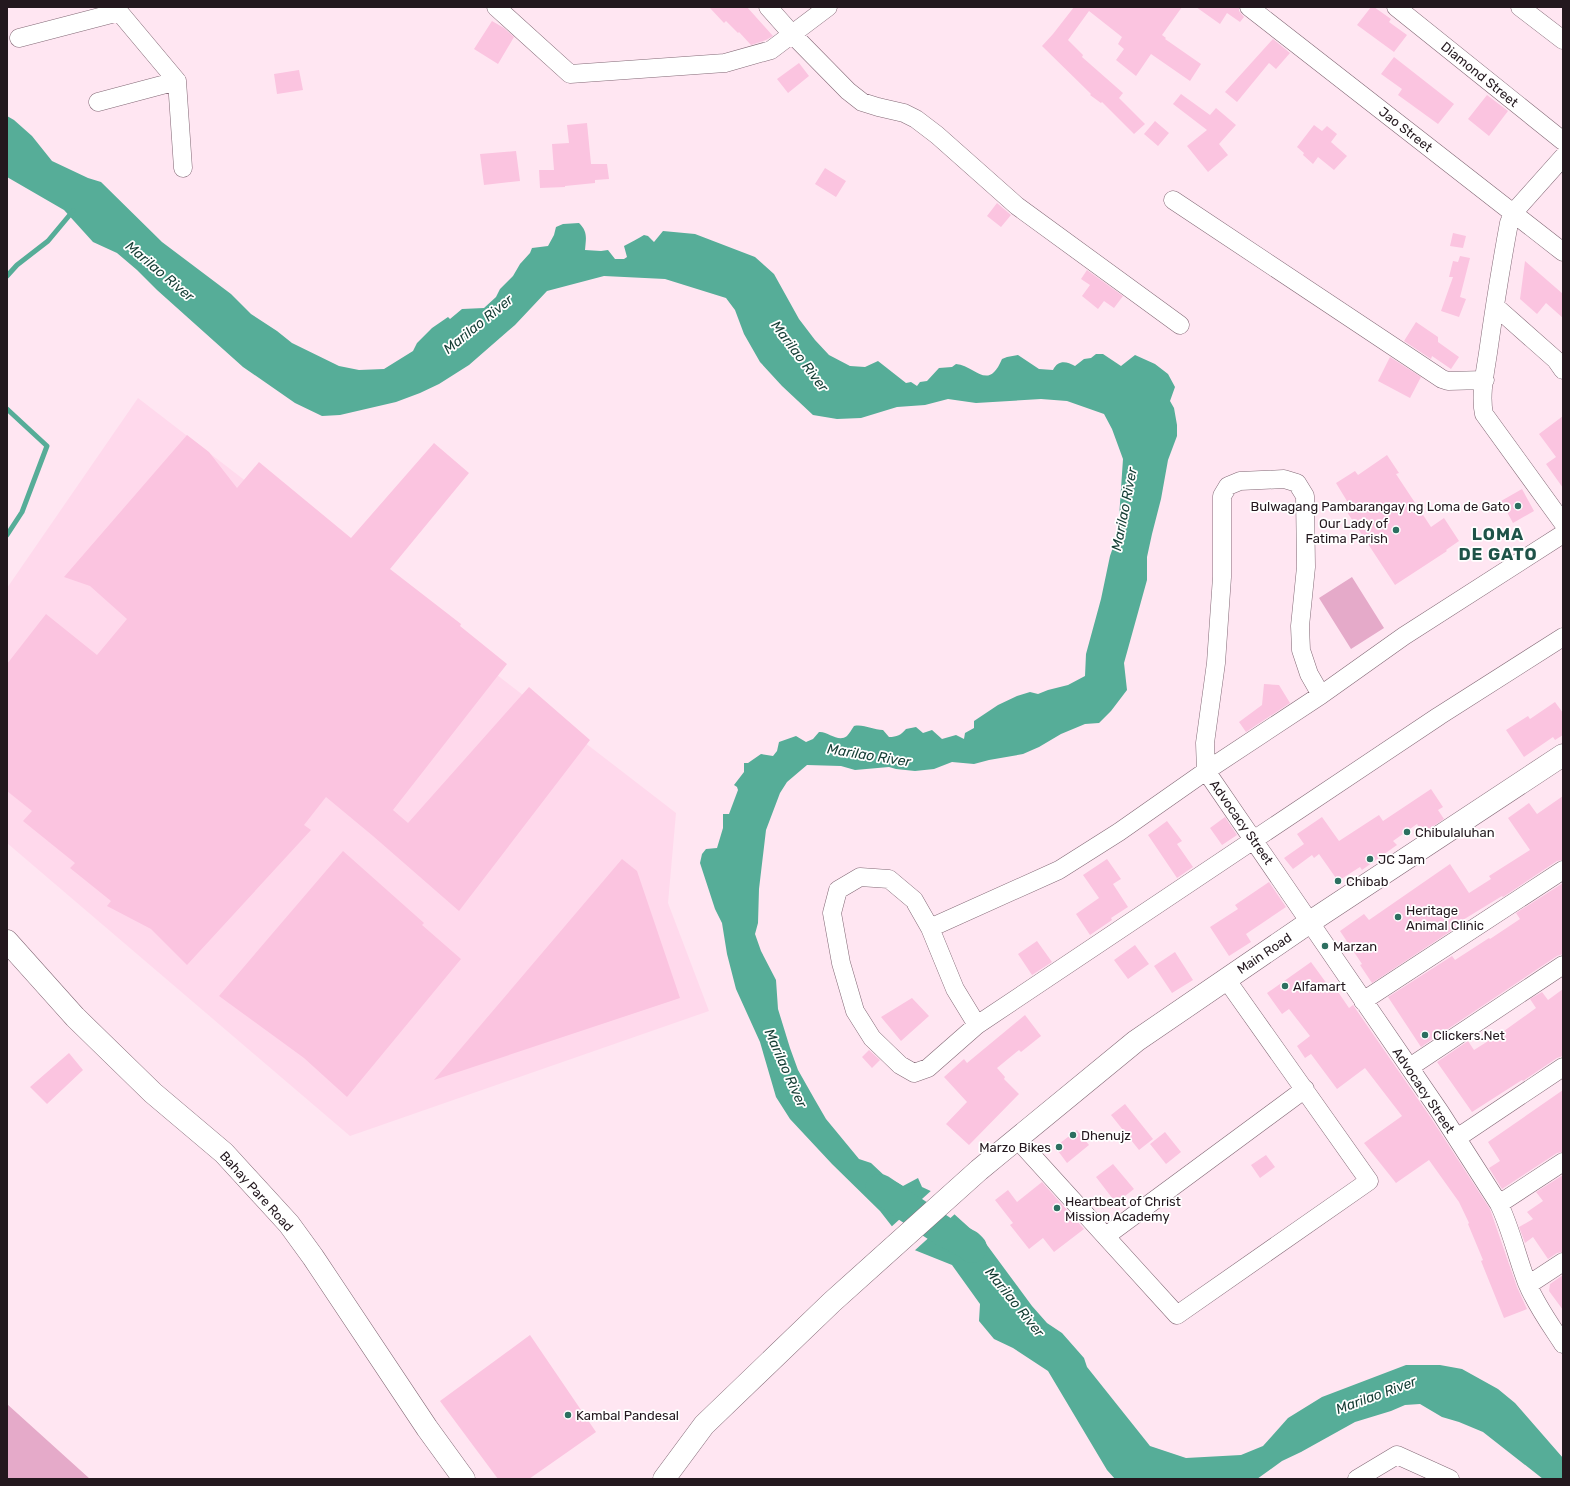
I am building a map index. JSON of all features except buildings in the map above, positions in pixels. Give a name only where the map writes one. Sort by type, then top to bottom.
[{"type":"main road","name":"Main Road","points":[[664,1479],[704,1425],[883,1255],[1034,1123],[1136,1041],[1310,922],[1563,755]]},
{"type":"main road","name":"Bahay Pare Road","points":[[7,941],[75,1017],[153,1093],[224,1153],[289,1224],[313,1257],[427,1428],[464,1479]]},
{"type":"street","points":[[496,7],[570,74],[725,63],[772,50],[828,7]]},
{"type":"street","points":[[768,7],[792,34],[848,91],[862,102],[904,113],[916,119],[1017,206],[1180,325]]},
{"type":"street","name":"Jao Street","points":[[1248,7],[1563,252]]},
{"type":"street","name":"Diamond Street","points":[[1396,7],[1563,141]]},
{"type":"street","points":[[1520,7],[1563,40]]},
{"type":"street","points":[[19,38],[117,10],[177,82],[184,168]]},
{"type":"street","points":[[98,102],[177,82]]},
{"type":"street","points":[[1563,158],[1513,213],[1509,223],[1484,380],[1483,409],[1484,414],[1563,523]]},
{"type":"street","points":[[1173,200],[1442,379],[1448,381],[1484,380]]},
{"type":"street","points":[[1495,306],[1556,360],[1563,370]]},
{"type":"street","name":"Advocacy Street","points":[[1321,695],[1309,674],[1301,650],[1300,626],[1306,567],[1306,496],[1297,483],[1284,479],[1240,481],[1228,486],[1222,496],[1222,577],[1216,663],[1205,743],[1206,770],[1363,1001],[1410,1067],[1499,1204],[1506,1217],[1528,1285],[1541,1311],[1563,1344]]},
{"type":"street","points":[[930,928],[1059,870],[1119,832],[1206,770],[1321,695],[1404,636],[1563,534]]},
{"type":"street","points":[[977,1025],[955,989],[930,928],[914,900],[889,879],[860,877],[838,890],[832,913],[841,963],[855,1011],[872,1038],[900,1065],[914,1073],[928,1068],[977,1025],[1439,716],[1563,637]]},
{"type":"street","points":[[1363,1001],[1563,870]]},
{"type":"street","points":[[1410,1067],[1563,965]]},
{"type":"street","points":[[1017,1139],[1177,1315],[1370,1181],[1226,979]]},
{"type":"street","points":[[1457,1138],[1563,1067]]},
{"type":"street","points":[[1106,1236],[1305,1089]]},
{"type":"street","points":[[1499,1204],[1563,1162]]},
{"type":"street","points":[[1528,1285],[1563,1262]]},
{"type":"street","points":[[1357,1479],[1397,1455],[1450,1479]]},
{"type":"shaded area","points":[[138,398],[676,813],[668,903],[709,1011],[350,1136],[7,843],[7,588]]},
{"type":"shaded area","points":[[1352,577],[1384,628],[1351,649],[1319,598]]},
{"type":"shaded area","points":[[7,1404],[90,1479],[7,1479]]},
{"type":"water","points":[[7,116],[14,120],[32,136],[52,161],[88,178],[101,182],[162,242],[231,294],[251,314],[292,343],[339,366],[359,370],[384,369],[413,351],[417,343],[432,328],[448,317],[450,319],[462,309],[484,308],[496,297],[500,289],[513,276],[532,248],[548,246],[554,235],[556,227],[563,224],[579,223],[585,232],[585,250],[608,250],[615,259],[624,259],[627,257],[624,246],[644,235],[648,236],[654,242],[663,231],[695,234],[755,257],[774,274],[799,319],[829,355],[850,366],[865,367],[878,361],[906,383],[911,382],[917,386],[920,382],[927,381],[939,368],[952,367],[956,364],[981,375],[987,376],[992,374],[997,369],[1002,359],[1018,355],[1039,369],[1053,370],[1057,364],[1062,362],[1075,366],[1084,359],[1091,358],[1096,354],[1103,354],[1121,366],[1135,355],[1155,364],[1168,374],[1175,387],[1170,401],[1174,408],[1177,436],[1168,460],[1161,499],[1147,557],[1147,580],[1124,663],[1127,690],[1111,711],[1099,723],[1085,724],[1061,734],[1039,747],[1023,754],[974,764],[952,762],[934,769],[915,771],[889,767],[855,770],[841,766],[807,765],[787,782],[780,793],[766,830],[759,889],[758,923],[755,934],[761,951],[776,980],[778,1009],[798,1070],[826,1119],[859,1159],[871,1163],[887,1178],[903,1186],[918,1178],[922,1187],[935,1193],[894,1229],[880,1211],[832,1164],[790,1119],[776,1097],[760,1042],[736,989],[727,954],[722,923],[715,909],[700,863],[702,854],[706,849],[717,848],[723,828],[723,814],[729,814],[738,790],[734,785],[744,772],[744,763],[748,763],[761,754],[773,756],[777,751],[779,742],[796,736],[806,742],[813,739],[819,732],[826,733],[837,738],[844,738],[854,726],[865,726],[883,730],[889,737],[897,736],[906,729],[916,727],[923,733],[932,730],[942,739],[956,735],[964,739],[965,733],[974,728],[974,721],[998,705],[1030,692],[1038,694],[1068,685],[1085,676],[1086,654],[1101,599],[1110,556],[1118,533],[1123,459],[1112,429],[1104,414],[1067,401],[1041,399],[976,403],[948,399],[925,405],[897,407],[861,418],[837,419],[813,415],[782,386],[760,362],[744,334],[735,310],[726,298],[665,279],[604,276],[547,291],[515,325],[469,365],[439,384],[396,402],[340,415],[322,416],[295,403],[243,367],[117,253],[93,242],[64,210],[7,177]]},
{"type":"water","points":[[953,1213],[984,1241],[1032,1306],[1047,1323],[1062,1333],[1084,1358],[1087,1367],[1150,1446],[1186,1458],[1241,1455],[1263,1446],[1288,1418],[1322,1397],[1406,1365],[1440,1365],[1462,1369],[1498,1389],[1515,1403],[1563,1458],[1563,1479],[1543,1479],[1483,1432],[1442,1417],[1420,1404],[1405,1405],[1355,1422],[1282,1461],[1257,1479],[1115,1479],[1107,1470],[1048,1371],[1013,1348],[994,1339],[979,1321],[980,1304],[952,1265],[912,1249]]},
{"type":"pier","points":[[933,1189],[937,1191],[936,1194],[895,1230],[890,1228]]},
{"type":"pier","points":[[951,1211],[956,1213],[913,1252],[910,1250],[910,1247]]},
{"type":"waterway","points":[[7,276],[17,265],[48,241],[73,211]]},
{"type":"waterway","points":[[7,409],[47,446],[22,512],[7,535]]},
{"type":"waterway","name":"Marilao River","points":[[880,1189],[943,1231],[972,1248]]},
{"type":"place","name":"Bulwagang Pambarangay ng Loma de Gato","points":[[1518,506]]},
{"type":"place","name":"Our Lady of Fatima Parish","points":[[1396,530]]},
{"type":"place","name":"Chibulaluhan","points":[[1407,832]]},
{"type":"place","name":"JC Jam","points":[[1370,859]]},
{"type":"place","name":"Chibab","points":[[1338,881]]},
{"type":"place","name":"Heritage Animal Clinic","points":[[1398,917]]},
{"type":"place","name":"Marzan","points":[[1325,946]]},
{"type":"place","name":"Alfamart","points":[[1285,986]]},
{"type":"place","name":"Clickers.Net","points":[[1425,1035]]},
{"type":"place","name":"Dhenujz","points":[[1073,1135]]},
{"type":"place","name":"Marzo Bikes","points":[[1059,1147]]},
{"type":"place","name":"Heartbeat of Christ Mission Academy","points":[[1057,1208]]},
{"type":"place","name":"Kambal Pandesal","points":[[568,1415]]},
{"type":"district","name":"LOMA DE GATO","points":[[1498,544]]}]
